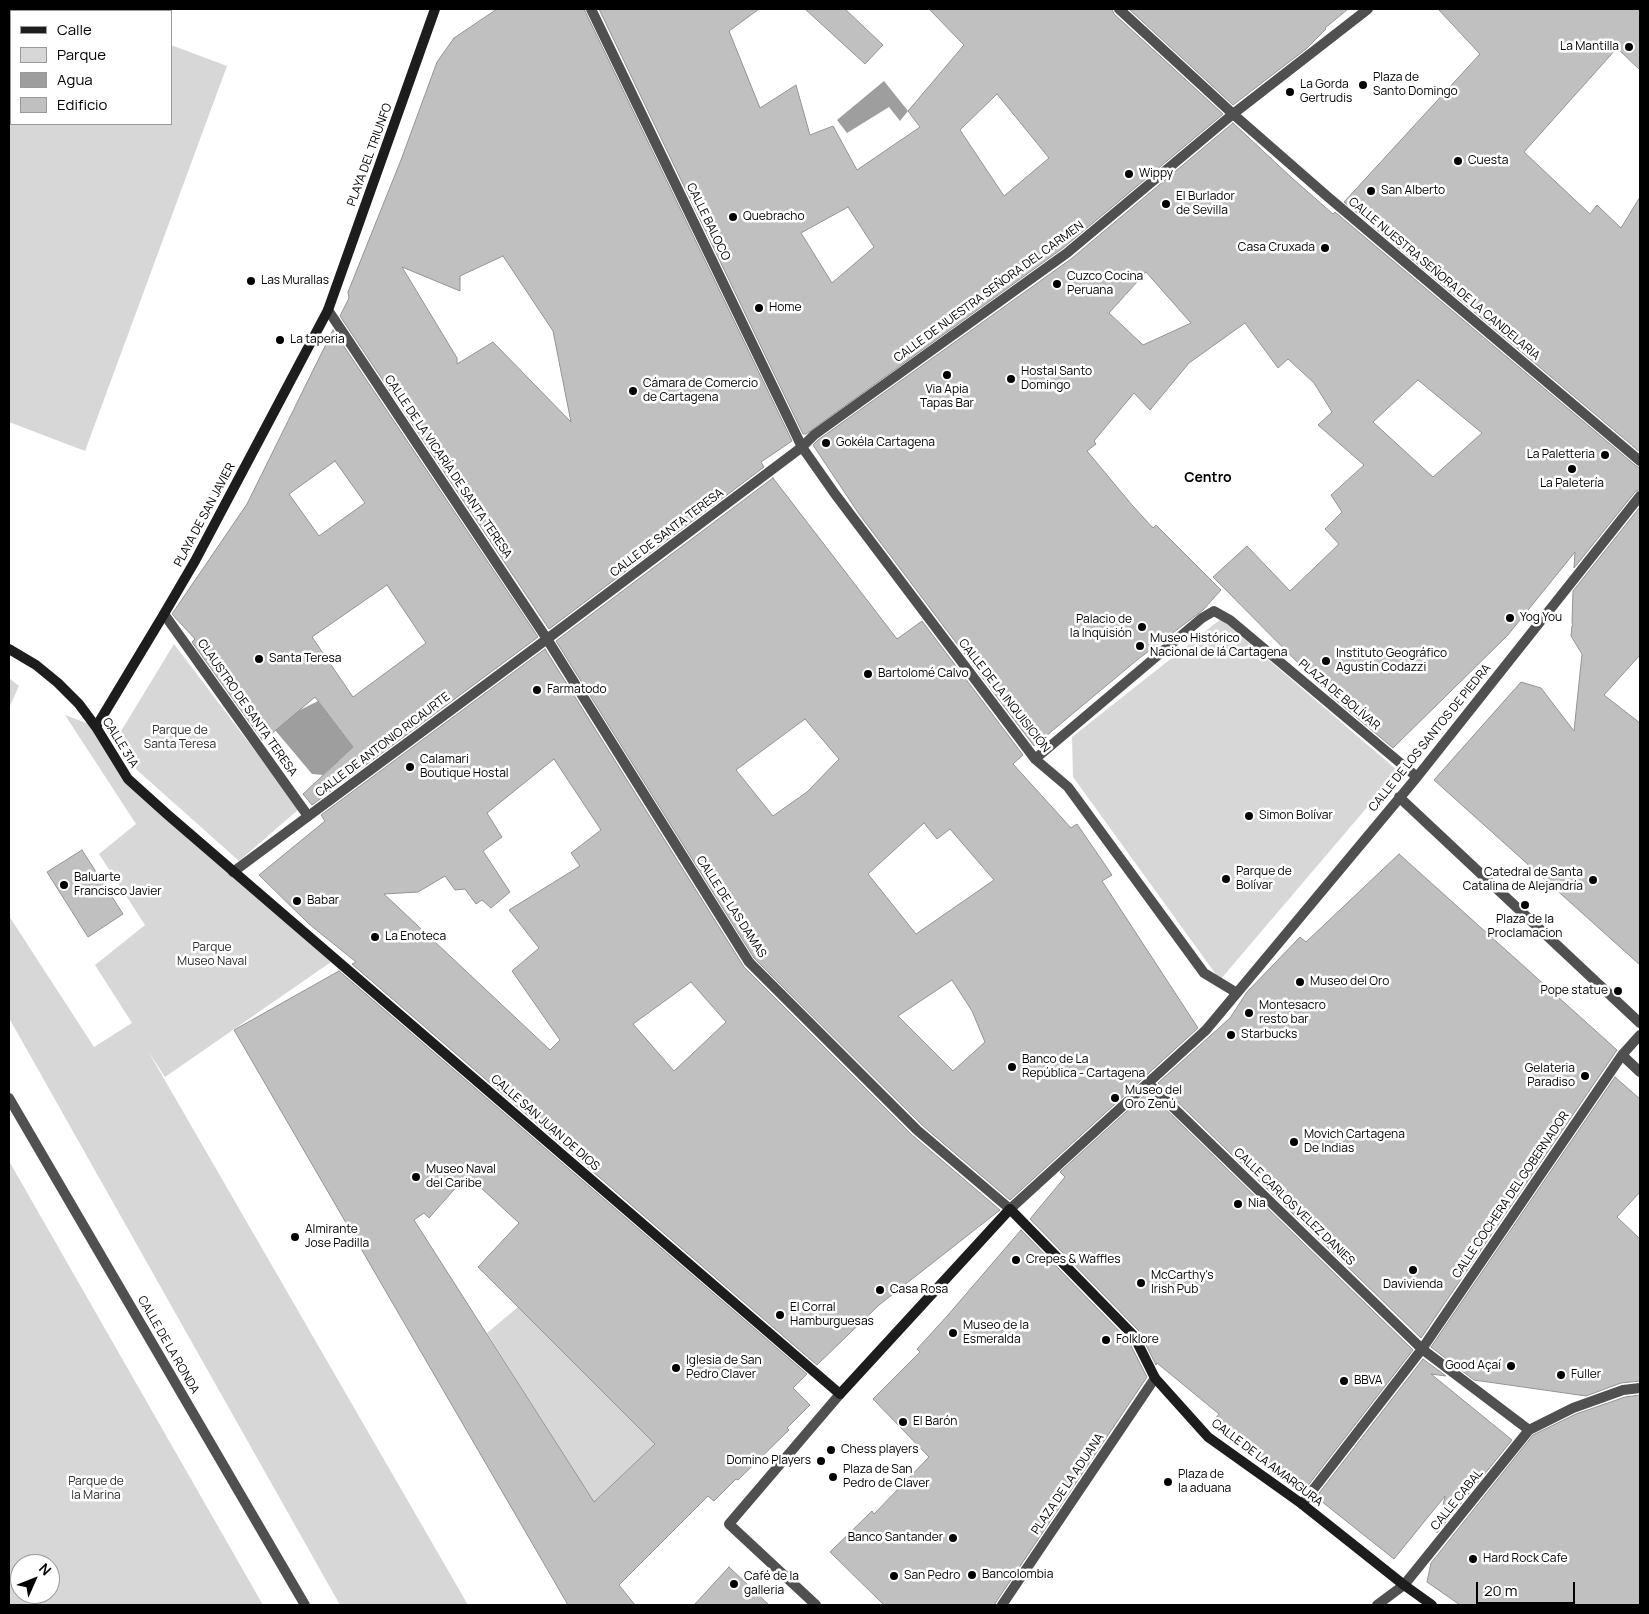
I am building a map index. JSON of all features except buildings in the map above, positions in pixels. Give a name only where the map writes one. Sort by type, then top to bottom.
[{"type":"street","name":"PLAYA DEL TRIUNFO","points":[[328,310],[435,9]]},
{"type":"street","name":"CALLE BALOCO","points":[[591,9],[802,447]]},
{"type":"street","name":"CALLE NUESTRA SEÑORA DE LA CANDELARIA","points":[[1119,9],[1233,114],[1328,197],[1640,462]]},
{"type":"street","name":"CALLE DE NUESTRA SEÑORA DEL CARMEN","points":[[802,447],[814,435],[1067,253],[1233,114],[1368,9]]},
{"type":"street","name":"PLAYA DE SAN JAVIER","points":[[96,727],[195,561],[328,310]]},
{"type":"street","name":"CALLE DE LA VICARÍA DE SANTA TERESA","points":[[328,310],[547,639]]},
{"type":"street","name":"CALLE DE SANTA TERESA","points":[[547,639],[802,447]]},
{"type":"street","name":"CALLE DE LA INQUISICIÓN","points":[[802,447],[835,494],[1035,759],[1068,787],[1204,973],[1237,993]]},
{"type":"street","name":"CALLE DE LOS SANTOS DE PIEDRA","points":[[1010,1209],[1206,1030],[1417,777],[1640,496]]},
{"type":"street","name":"PLAZA DE BOLÍVAR","points":[[1035,759],[1202,618],[1214,611],[1230,620],[1417,777]]},
{"type":"street","name":"CLAUSTRO DE SANTA TERESA","points":[[164,614],[308,816]]},
{"type":"street","name":"CALLE DE ANTONIO RICAURTE","points":[[233,872],[547,639]]},
{"type":"street","name":"CALLE DE LAS DAMAS","points":[[547,639],[749,962],[917,1130],[1010,1209]]},
{"type":"street","name":"CALLE 31A","points":[[9,649],[36,665],[58,683],[79,704],[96,727],[128,779],[233,872]]},
{"type":"street","points":[[1399,797],[1640,1023]]},
{"type":"street","name":"CALLE SAN JUAN DE DIOS","points":[[233,872],[840,1394]]},
{"type":"street","name":"CALLE COCHERA DEL GOBERNADOR","points":[[1302,1504],[1422,1349],[1622,1055],[1640,1035]]},
{"type":"street","points":[[1622,1055],[1640,1072]]},
{"type":"street","name":"CALLE CARLOS VELEZ DANIES","points":[[1149,1084],[1422,1349],[1529,1430]]},
{"type":"street","name":"CALLE DE LA RONDA","points":[[9,1098],[305,1605]]},
{"type":"street","name":"CALLE DE LA AMARGURA","points":[[1010,1209],[1134,1336],[1155,1378],[1208,1437],[1302,1504],[1432,1605]]},
{"type":"street","points":[[816,1605],[729,1524],[840,1394],[1010,1209]]},
{"type":"street","name":"PLAZA DE LA ADUANA","points":[[1002,1605],[1155,1378]]},
{"type":"street","points":[[1529,1430],[1572,1408],[1623,1390],[1640,1388]]},
{"type":"street","name":"CALLE CABAL","points":[[1377,1605],[1404,1585],[1529,1430]]},
{"type":"green space","points":[[172,45],[227,66],[85,451],[9,422],[10,100],[10,125],[172,125]]},
{"type":"green space","name":"Parque de Bolívar","points":[[1221,619],[1398,771],[1220,980],[1073,777],[1072,737]]},
{"type":"green space","name":"Parque de Santa Teresa","points":[[174,644],[299,809],[239,861],[137,770],[118,736]]},
{"type":"green space","points":[[9,678],[19,686],[9,708]]},
{"type":"green space","name":"Parque Museo Naval","points":[[65,715],[95,726],[126,781],[331,962],[165,1077],[148,1051],[468,1605],[340,1605],[9,1018],[9,916],[94,1047],[132,1023],[95,965],[145,925],[99,854],[136,824]]},
{"type":"green space","name":"Parque de la Marina","points":[[9,1161],[263,1605],[9,1605]]},
{"type":"green space","points":[[518,1307],[655,1444],[594,1502],[487,1333]]},
{"type":"water","points":[[884,81],[908,111],[900,121],[889,107],[847,133],[837,120]]},
{"type":"water","points":[[318,701],[353,747],[323,775],[312,774],[275,730],[298,711]]},
{"type":"place","name":"La Mantilla","points":[[1629,47]]},
{"type":"place","name":"Plaza de Santo Domingo","points":[[1363,85]]},
{"type":"place","name":"La Gorda Gertrudis","points":[[1290,92]]},
{"type":"place","name":"Cuesta","points":[[1458,161]]},
{"type":"place","name":"Wippy","points":[[1129,174]]},
{"type":"place","name":"San Alberto","points":[[1371,191]]},
{"type":"place","name":"El Burlador de Sevilla","points":[[1166,204]]},
{"type":"place","name":"Quebracho","points":[[733,217]]},
{"type":"place","name":"Casa Cruxada","points":[[1325,248]]},
{"type":"place","name":"Las Murallas","points":[[251,281]]},
{"type":"place","name":"Cuzco Cocina Peruana","points":[[1057,284]]},
{"type":"place","name":"Home","points":[[759,308]]},
{"type":"place","name":"La taperia","points":[[280,340]]},
{"type":"place","name":"Via Apia Tapas Bar","points":[[947,375]]},
{"type":"place","name":"Hostal Santo Domingo","points":[[1011,379]]},
{"type":"place","name":"Cámara de Comercio de Cartagena","points":[[633,391]]},
{"type":"place","name":"Gokéla Cartagena","points":[[826,443]]},
{"type":"place","name":"La Paletteria","points":[[1605,455]]},
{"type":"place","name":"La Paletería","points":[[1572,469]]},
{"type":"place","name":"Yog You","points":[[1510,618]]},
{"type":"place","name":"Palacio de la Inquisión","points":[[1142,627]]},
{"type":"place","name":"Museo Histórico Nacional de lá Cartagena","points":[[1140,646]]},
{"type":"place","name":"Santa Teresa","points":[[259,659]]},
{"type":"place","name":"Instituto Geográfico Agustín Codazzi","points":[[1326,661]]},
{"type":"place","name":"Bartolomé Calvo","points":[[868,674]]},
{"type":"place","name":"Farmatodo","points":[[537,690]]},
{"type":"place","name":"Calamari Boutique Hostal","points":[[410,767]]},
{"type":"place","name":"Simon Bolívar","points":[[1249,816]]},
{"type":"place","name":"Parque de Bolívar","points":[[1226,879]]},
{"type":"place","name":"Catedral de Santa Catalina de Alejandría","points":[[1593,880]]},
{"type":"place","name":"Baluarte Francisco Javier","points":[[64,885]]},
{"type":"place","name":"Babar","points":[[297,901]]},
{"type":"place","name":"Plaza de la Proclamacion","points":[[1525,905]]},
{"type":"place","name":"La Enoteca","points":[[375,937]]},
{"type":"place","name":"Museo del Oro","points":[[1300,982]]},
{"type":"place","name":"Pope statue","points":[[1618,991]]},
{"type":"place","name":"Montesacro resto bar","points":[[1249,1013]]},
{"type":"place","name":"Starbucks","points":[[1231,1035]]},
{"type":"place","name":"Banco de La República - Cartagena","points":[[1012,1067]]},
{"type":"place","name":"Gelateria Paradiso","points":[[1585,1076]]},
{"type":"place","name":"Museo del Oro Zenú","points":[[1115,1098]]},
{"type":"place","name":"Movich Cartagena De Indias","points":[[1294,1142]]},
{"type":"place","name":"Museo Naval del Caribe","points":[[416,1177]]},
{"type":"place","name":"Nia","points":[[1238,1204]]},
{"type":"place","name":"Almirante Jose Padilla","points":[[295,1237]]},
{"type":"place","name":"Crepes & Waffles","points":[[1016,1260]]},
{"type":"place","name":"Davivienda","points":[[1413,1270]]},
{"type":"place","name":"McCarthy's Irish Pub","points":[[1141,1283]]},
{"type":"place","name":"Casa Rosa","points":[[880,1290]]},
{"type":"place","name":"El Corral Hamburguesas","points":[[780,1315]]},
{"type":"place","name":"Museo de la Esmeralda","points":[[953,1333]]},
{"type":"place","name":"Folklore","points":[[1106,1340]]},
{"type":"place","name":"Good Açaí","points":[[1511,1366]]},
{"type":"place","name":"Iglesia de San Pedro Claver","points":[[676,1368]]},
{"type":"place","name":"Fuller","points":[[1561,1375]]},
{"type":"place","name":"BBVA","points":[[1344,1381]]},
{"type":"place","name":"El Barón","points":[[903,1422]]},
{"type":"place","name":"Chess players","points":[[831,1450]]},
{"type":"place","name":"Domino Players","points":[[821,1461]]},
{"type":"place","name":"Plaza de San Pedro de Claver","points":[[833,1477]]},
{"type":"place","name":"Plaza de la aduana","points":[[1168,1482]]},
{"type":"place","name":"Banco Santander","points":[[953,1538]]},
{"type":"place","name":"Hard Rock Cafe","points":[[1473,1559]]},
{"type":"place","name":"Bancolombia","points":[[972,1575]]},
{"type":"place","name":"San Pedro","points":[[894,1576]]},
{"type":"place","name":"Café de la galleria","points":[[734,1584]]},
{"type":"district","name":"Centro","points":[[1208,478]]}]
